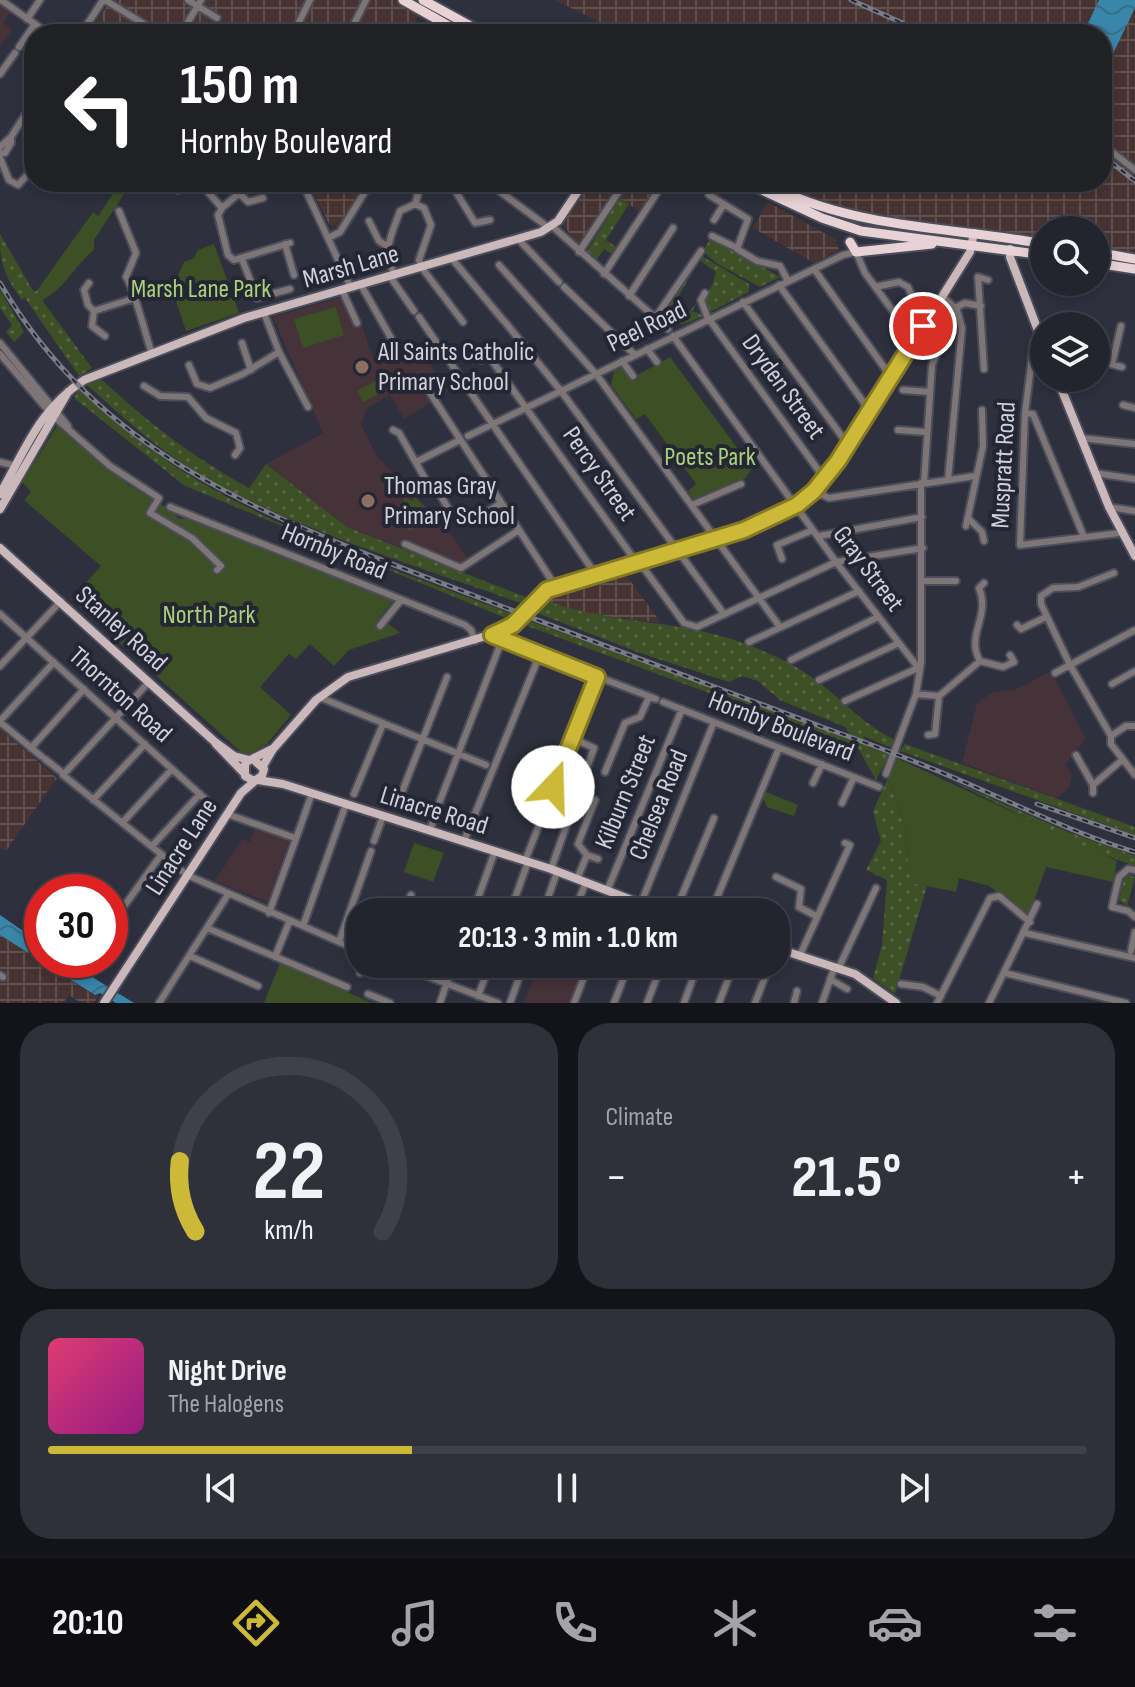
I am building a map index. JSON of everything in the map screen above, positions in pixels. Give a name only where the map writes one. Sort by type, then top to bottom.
[{"type":"highway","points":[[403,0],[445,24]]},
{"type":"highway","points":[[423,0],[467,24]]},
{"type":"highway","points":[[782,192],[845,226],[943,241]]},
{"type":"highway","points":[[783,192],[809,204],[869,221],[973,238],[1030,243]]},
{"type":"highway","points":[[845,226],[856,252],[973,238],[1030,253]]},
{"type":"highway","points":[[843,255],[850,242]]},
{"type":"highway","points":[[1110,255],[1135,259]]},
{"type":"highway","points":[[1110,265],[1135,269]]},
{"type":"main road","points":[[551,227],[577,192]]},
{"type":"main road","name":"Marsh Lane","points":[[0,494],[52,409],[69,390],[99,372],[264,313],[453,260],[551,227]]},
{"type":"main road","points":[[257,780],[273,749],[319,697],[357,673],[492,635],[513,625],[538,596],[556,587],[765,523],[797,505],[825,479],[849,446],[942,296],[973,238]]},
{"type":"main road","points":[[1010,249],[1011,263],[1030,312]]},
{"type":"main road","points":[[1063,392],[1120,533],[1135,556]]},
{"type":"main road","name":"Marsh Lane","points":[[0,509],[52,409]]},
{"type":"main road","name":"Stanley Road","points":[[0,548],[215,742],[244,773]]},
{"type":"main road","name":"Stanley Road","points":[[215,742],[234,756],[252,760],[264,768]]},
{"type":"main road","points":[[252,760],[273,749]]},
{"type":"main road","name":"Linacre Lane","points":[[241,793],[244,773],[252,760]]},
{"type":"main road","name":"Linacre Road","points":[[264,768],[283,784]]},
{"type":"main road","name":"Linacre Road","points":[[244,773],[257,780],[283,784],[495,851],[628,898]]},
{"type":"main road","name":"Linacre Lane","points":[[104,1003],[241,793],[257,780]]},
{"type":"main road","points":[[790,952],[837,966],[896,1003]]},
{"type":"street","points":[[1,0],[35,24]]},
{"type":"street","points":[[27,19],[40,0]]},
{"type":"street","points":[[88,24],[104,0],[144,24]]},
{"type":"street","points":[[188,0],[200,3],[217,18]]},
{"type":"street","points":[[298,24],[310,0]]},
{"type":"street","points":[[354,24],[366,0]]},
{"type":"street","points":[[187,24],[200,3]]},
{"type":"street","points":[[0,74],[24,40]]},
{"type":"street","points":[[0,147],[11,137],[24,117]]},
{"type":"street","points":[[9,180],[0,156],[11,143],[11,137]]},
{"type":"street","points":[[1112,152],[1135,170]]},
{"type":"street","points":[[0,174],[18,185],[24,180]]},
{"type":"street","points":[[209,192],[231,213]]},
{"type":"street","points":[[263,198],[246,205],[238,192],[218,215],[228,255],[234,260],[242,259],[288,244],[294,272],[302,267]]},
{"type":"street","points":[[307,192],[328,238],[357,323]]},
{"type":"street","points":[[328,238],[340,232],[365,192]]},
{"type":"street","points":[[416,192],[415,204],[400,211],[387,246],[386,258],[393,277],[596,575]]},
{"type":"street","points":[[456,192],[475,223],[490,220]]},
{"type":"street","name":"Gray Street","points":[[502,192],[551,227],[671,333],[836,562],[919,669]]},
{"type":"street","points":[[579,252],[618,192]]},
{"type":"street","points":[[604,274],[657,192]]},
{"type":"street","points":[[709,195],[749,220],[737,248]]},
{"type":"street","points":[[359,201],[364,210]]},
{"type":"street","points":[[415,204],[424,208],[431,225],[419,260],[422,268],[463,322]]},
{"type":"street","points":[[714,220],[724,204]]},
{"type":"street","points":[[119,211],[136,253],[126,277],[131,283],[132,299],[151,351]]},
{"type":"street","points":[[369,221],[379,241],[387,246]]},
{"type":"street","points":[[629,296],[673,228]]},
{"type":"street","points":[[712,236],[757,261],[780,266],[788,281]]},
{"type":"street","points":[[519,240],[635,355]]},
{"type":"street","points":[[655,318],[701,251]]},
{"type":"street","points":[[856,252],[875,287],[914,340]]},
{"type":"street","name":"Peel Road","points":[[468,436],[647,349],[671,333],[708,319],[843,255],[856,252]]},
{"type":"street","points":[[242,259],[257,298],[290,289]]},
{"type":"street","points":[[453,260],[561,391],[724,614],[836,562],[923,548]]},
{"type":"street","points":[[499,265],[509,282],[596,374],[780,627]]},
{"type":"street","points":[[814,269],[891,377]]},
{"type":"street","points":[[986,366],[978,277],[988,280]]},
{"type":"street","points":[[875,287],[892,281],[910,290],[916,280]]},
{"type":"street","points":[[238,285],[250,281]]},
{"type":"street","points":[[89,283],[84,290],[88,305],[94,311]]},
{"type":"street","points":[[361,285],[391,338]]},
{"type":"street","points":[[779,285],[869,410]]},
{"type":"street","points":[[705,293],[701,300],[708,319]]},
{"type":"street","points":[[942,296],[955,308],[962,332],[948,480]]},
{"type":"street","points":[[94,311],[132,299]]},
{"type":"street","points":[[743,302],[849,446]]},
{"type":"street","points":[[955,308],[965,303],[981,306]]},
{"type":"street","points":[[94,311],[92,326],[105,336]]},
{"type":"street","points":[[264,313],[279,352],[308,407]]},
{"type":"street","name":"Dryden Street","points":[[708,319],[825,479]]},
{"type":"street","points":[[386,330],[394,325]]},
{"type":"street","points":[[1111,329],[1120,329],[1112,364],[1122,367]]},
{"type":"street","points":[[0,343],[52,409]]},
{"type":"street","points":[[242,343],[251,370]]},
{"type":"street","points":[[481,360],[497,347]]},
{"type":"street","points":[[647,349],[657,362]]},
{"type":"street","points":[[886,774],[916,694],[919,669],[923,483],[936,353],[925,349]]},
{"type":"street","points":[[189,365],[197,384],[205,387],[251,370],[279,352]]},
{"type":"street","points":[[0,354],[110,466],[159,498],[150,513],[192,538],[221,566],[217,570]]},
{"type":"street","name":"Percy Street","points":[[488,355],[684,623],[697,627],[724,614]]},
{"type":"street","points":[[622,361],[633,376]]},
{"type":"street","name":"Muspratt Road","points":[[1030,374],[1025,413],[1020,545],[1120,533]]},
{"type":"street","points":[[423,382],[556,587]]},
{"type":"street","points":[[144,386],[153,393],[188,397],[206,418],[236,433],[240,448],[235,455]]},
{"type":"street","points":[[196,404],[205,387]]},
{"type":"street","points":[[907,392],[930,392]]},
{"type":"street","points":[[1123,405],[1135,408]]},
{"type":"street","points":[[446,417],[453,412]]},
{"type":"street","points":[[1025,413],[1033,414],[1084,537]]},
{"type":"street","points":[[984,414],[983,446],[968,522],[982,532],[984,541]]},
{"type":"street","points":[[393,430],[399,433],[453,515]]},
{"type":"street","points":[[903,432],[926,432]]},
{"type":"street","points":[[1081,438],[1135,444]]},
{"type":"street","points":[[416,462],[460,440]]},
{"type":"street","points":[[0,462],[16,466]]},
{"type":"street","points":[[1095,473],[1135,479]]},
{"type":"street","points":[[814,491],[829,498],[975,476]]},
{"type":"street","points":[[692,505],[741,484]]},
{"type":"street","points":[[482,515],[501,503]]},
{"type":"street","name":"Hornby Road","points":[[170,507],[465,625],[471,630],[475,641]]},
{"type":"street","points":[[1109,507],[1135,511]]},
{"type":"street","points":[[819,536],[922,517]]},
{"type":"street","points":[[405,544],[461,568],[519,530]]},
{"type":"street","points":[[782,559],[777,545],[813,530]]},
{"type":"street","points":[[1114,573],[1078,587],[1045,592],[1041,604],[1070,665],[1111,736],[1111,744],[1122,760],[1132,765],[1135,775]]},
{"type":"street","points":[[922,581],[956,581]]},
{"type":"street","points":[[984,583],[979,588],[985,603],[983,619],[974,637],[975,651],[980,661],[1003,667],[1014,662],[1010,655]]},
{"type":"street","points":[[749,642],[859,591]]},
{"type":"street","points":[[380,626],[401,600]]},
{"type":"street","points":[[0,666],[61,601]]},
{"type":"street","name":"Thornton Road","points":[[0,614],[213,806]]},
{"type":"street","points":[[791,660],[878,617]]},
{"type":"street","points":[[1017,625],[1021,629],[1046,617]]},
{"type":"street","points":[[1055,673],[1135,630]]},
{"type":"street","name":"Hornby Boulevard","points":[[492,635],[879,787]]},
{"type":"street","points":[[430,831],[502,640]]},
{"type":"street","points":[[819,680],[899,643]]},
{"type":"street","points":[[464,841],[540,654]]},
{"type":"street","points":[[928,735],[935,734],[939,696],[980,661]]},
{"type":"street","points":[[54,662],[0,722],[187,875],[227,896],[346,945]]},
{"type":"street","points":[[845,701],[919,669]]},
{"type":"street","points":[[1112,684],[1135,671]]},
{"type":"street","points":[[402,792],[447,677]]},
{"type":"street","points":[[515,898],[597,677]]},
{"type":"street","points":[[63,774],[149,682]]},
{"type":"street","points":[[31,748],[84,689]]},
{"type":"street","points":[[916,694],[939,696]]},
{"type":"street","points":[[319,697],[486,765]]},
{"type":"street","points":[[610,769],[625,723],[640,717],[656,700]]},
{"type":"street","name":"Kilburn Street","points":[[611,898],[682,709]]},
{"type":"street","name":"Chelsea Road","points":[[643,898],[714,722]]},
{"type":"street","points":[[354,794],[383,724]]},
{"type":"street","points":[[1111,736],[1126,726],[1135,726]]},
{"type":"street","points":[[547,898],[594,748],[572,738]]},
{"type":"street","points":[[93,800],[145,744]]},
{"type":"street","points":[[717,898],[779,748]]},
{"type":"street","points":[[1076,755],[1093,785],[1093,793]]},
{"type":"street","points":[[1093,785],[1122,760]]},
{"type":"street","points":[[813,783],[822,764]]},
{"type":"street","points":[[122,823],[172,769]]},
{"type":"street","points":[[842,803],[854,777]]},
{"type":"street","points":[[269,913],[312,793]]},
{"type":"street","points":[[152,846],[200,794]]},
{"type":"street","points":[[598,859],[587,855],[578,844],[594,803],[601,808]]},
{"type":"street","points":[[303,926],[346,804]]},
{"type":"street","points":[[227,814],[295,838]]},
{"type":"street","points":[[374,841],[383,816]]},
{"type":"street","points":[[681,898],[714,818]]},
{"type":"street","points":[[800,955],[850,845],[845,843]]},
{"type":"street","points":[[339,942],[371,851]]},
{"type":"street","points":[[478,898],[495,851]]},
{"type":"street","points":[[128,901],[161,855]]},
{"type":"street","points":[[578,898],[587,855]]},
{"type":"street","points":[[1135,870],[1128,869],[1119,877],[1112,907],[1135,917]]},
{"type":"street","points":[[776,877],[801,889],[799,907],[816,916]]},
{"type":"street","points":[[822,1003],[830,979],[876,888]]},
{"type":"street","points":[[159,1003],[227,896]]},
{"type":"street","points":[[905,994],[904,984],[923,987],[939,999],[990,898],[999,896],[1006,900],[1030,922]]},
{"type":"street","points":[[989,1003],[1037,904]]},
{"type":"street","points":[[275,957],[290,920]]},
{"type":"street","points":[[207,928],[347,987]]},
{"type":"street","points":[[1025,933],[1133,954],[1135,932]]},
{"type":"street","points":[[190,956],[258,986]]},
{"type":"street","points":[[1005,973],[1126,1003]]},
{"type":"street","points":[[433,978],[498,1003]]},
{"type":"street","points":[[440,1003],[449,978]]},
{"type":"street","points":[[478,996],[485,978]]},
{"type":"street","points":[[510,1003],[519,978]]},
{"type":"street","points":[[574,1003],[584,978]]},
{"type":"street","points":[[614,1003],[624,978]]},
{"type":"street","points":[[647,1003],[657,978]]},
{"type":"street","points":[[684,1003],[693,978]]},
{"type":"street","points":[[719,1003],[729,978]]},
{"type":"street","points":[[755,1003],[765,978]]},
{"type":"street","points":[[830,979],[847,989]]},
{"type":"street","points":[[794,1003],[797,991]]},
{"type":"street","points":[[368,994],[390,1003]]},
{"type":"shaded area","points":[[0,0],[17,5],[3,22],[12,30],[0,46]]},
{"type":"shaded area","points":[[111,0],[393,0],[419,15],[414,24],[95,24]]},
{"type":"shaded area","points":[[555,0],[1135,0],[1135,259],[1110,255],[1110,216],[1030,216],[1030,242],[869,221],[790,192],[1112,192],[1112,24],[604,24]]},
{"type":"shaded area","points":[[313,192],[360,192],[337,227],[329,224]]},
{"type":"shaded area","points":[[583,192],[613,192],[579,245],[562,224]]},
{"type":"shaded area","points":[[624,192],[652,192],[640,212],[620,198]]},
{"type":"shaded area","points":[[768,202],[835,239],[839,250],[814,263],[753,228]]},
{"type":"shaded area","points":[[342,297],[355,325],[361,323],[374,361],[410,337],[449,391],[404,419],[390,395],[367,408],[361,425],[377,456],[445,526],[468,558],[460,564],[414,544],[411,551],[347,527],[266,464],[323,433],[273,317]]},
{"type":"shaded area","points":[[627,576],[661,623],[580,613],[547,601]]},
{"type":"shaded area","points":[[1051,671],[1086,739],[1065,765],[1072,775],[1069,788],[1057,798],[962,763],[977,703],[993,692],[1015,690]]},
{"type":"shaded area","points":[[0,729],[57,778],[6,851],[0,848]]},
{"type":"shaded area","points":[[255,827],[290,839],[267,902],[215,881],[242,839],[250,842]]},
{"type":"shaded area","points":[[0,935],[24,950],[24,978],[67,978],[94,995],[100,993],[94,1003],[81,1003],[69,995],[63,1003],[0,1003]]},
{"type":"shaded area","points":[[534,978],[580,978],[571,1003],[524,1003]]},
{"type":"green space","points":[[114,192],[125,192],[94,240],[94,250],[57,290],[42,300],[38,289],[93,212],[98,216]]},
{"type":"green space","points":[[620,198],[629,204],[606,240],[616,247],[612,254],[604,249],[597,259],[587,251]]},
{"type":"green space","points":[[0,234],[32,289],[35,292],[38,289],[42,300],[92,368],[79,376],[25,298],[22,300],[4,269]]},
{"type":"green space","points":[[711,238],[780,277],[760,287],[716,263],[703,251]]},
{"type":"green space","name":"Marsh Lane Park","points":[[214,244],[239,313],[186,331],[172,289],[184,262],[194,258],[198,250]]},
{"type":"green space","points":[[700,255],[749,284],[749,292],[708,313],[703,298],[712,286],[716,272],[698,259]]},
{"type":"green space","points":[[696,261],[676,301],[689,312],[698,302],[692,311],[704,315],[688,323],[668,321],[663,317],[664,310]]},
{"type":"green space","points":[[0,289],[24,332],[14,342],[6,332],[12,325],[0,308]]},
{"type":"green space","points":[[336,307],[344,335],[303,348],[294,319]]},
{"type":"green space","name":"Poets Park","points":[[670,357],[752,468],[746,478],[694,500],[688,491],[696,484],[645,414],[636,419],[611,385],[614,371],[623,367],[632,378]]},
{"type":"green space","points":[[101,379],[171,438],[249,488],[266,464],[347,527],[528,598],[523,604],[400,561],[318,531],[239,495],[171,455],[87,385]]},
{"type":"green space","points":[[379,379],[385,390],[363,402],[357,391]]},
{"type":"green space","points":[[80,389],[126,431],[176,467],[229,498],[341,549],[515,615],[508,619],[185,486],[74,398]]},
{"type":"green space","name":"North Park","points":[[57,426],[62,426],[127,484],[171,510],[179,519],[186,518],[393,601],[380,617],[400,633],[349,650],[334,666],[310,644],[296,659],[289,654],[260,687],[291,715],[267,744],[248,755],[241,752],[71,599],[101,566],[24,500],[31,492],[22,482]]},
{"type":"green space","points":[[405,497],[411,501],[416,498],[428,512],[410,531],[400,521],[403,514],[399,511]]},
{"type":"green space","points":[[547,601],[597,614],[701,631],[770,654],[813,678],[865,721],[895,740],[892,748],[863,736],[870,748],[889,754],[876,780],[858,748],[522,624],[525,619],[854,741],[845,727],[780,700],[758,681],[742,676],[729,682],[640,653],[532,611]]},
{"type":"green space","points":[[905,744],[1135,827],[1135,835],[900,751]]},
{"type":"green space","points":[[897,758],[1117,861],[1113,882],[1046,867],[1029,915],[989,886],[959,878],[956,892],[911,883],[904,827],[888,778]]},
{"type":"green space","points":[[888,778],[904,827],[911,883],[927,886],[895,994],[873,978],[882,945],[887,880],[866,870],[881,841],[873,811]]},
{"type":"green space","points":[[948,779],[1066,831],[1135,856],[1135,866],[1085,848]]},
{"type":"green space","points":[[766,792],[798,805],[794,816],[767,807],[763,798]]},
{"type":"green space","points":[[414,843],[444,853],[433,882],[404,872]]},
{"type":"green space","points":[[1129,875],[1135,877],[1127,906],[1119,900],[1124,879]]},
{"type":"green space","points":[[280,963],[370,1002],[377,1003],[264,1003]]},
{"type":"water","points":[[1099,0],[1135,0],[1135,8],[1112,56],[1112,24],[1088,24]]},
{"type":"water","points":[[0,915],[24,932],[24,950],[0,935]]},
{"type":"water","points":[[68,978],[94,978],[134,1003],[116,1003],[100,993],[95,995]]},
{"type":"railway","points":[[851,0],[905,24]]},
{"type":"railway","points":[[1112,163],[1135,181]]},
{"type":"railway","points":[[0,283],[44,346],[93,399],[147,443],[206,480],[268,512],[333,541],[514,611],[907,759],[1080,833],[1135,852]]},
{"type":"railway","points":[[1037,804],[1135,838]]},
{"type":"place","name":"All Saints Catholic Primary School","points":[[362,367]]},
{"type":"place","name":"Thomas Gray Primary School","points":[[368,501]]},
{"type":"route","points":[[553,787],[597,677],[492,635],[513,625],[547,590],[765,523],[797,505],[825,479],[849,446],[923,326]]}]
